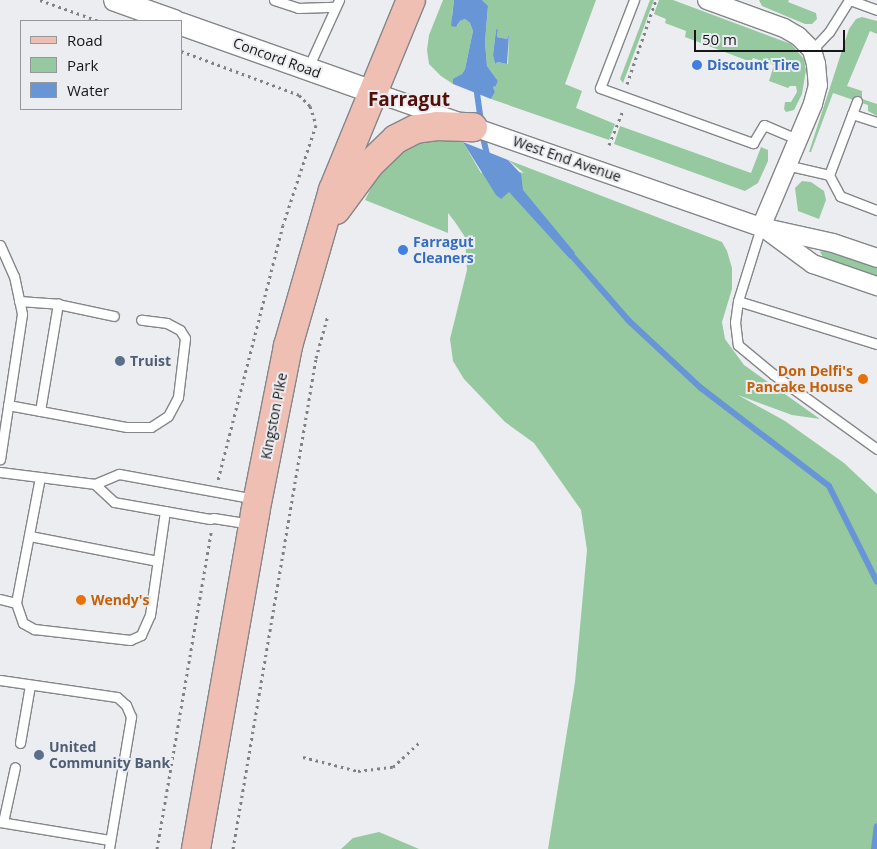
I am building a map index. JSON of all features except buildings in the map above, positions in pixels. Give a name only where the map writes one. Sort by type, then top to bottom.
[{"type":"main road","name":"Kingston Pike","points":[[196,849],[255,512],[288,346],[319,233],[333,190],[411,0]]},
{"type":"main road","points":[[319,233],[369,166],[396,139],[416,129],[437,126],[467,126]]},
{"type":"street","points":[[115,0],[171,20]]},
{"type":"street","points":[[707,0],[740,5],[798,36],[812,50],[816,64],[818,85],[813,104],[761,227]]},
{"type":"street","name":"Concord Road","points":[[182,24],[373,92]]},
{"type":"street","name":"West End Avenue","points":[[373,92],[761,227],[833,243],[877,258]]},
{"type":"street","name":"West End Avenue","points":[[761,227],[814,264],[877,286]]},
{"type":"lane","points":[[274,0],[298,8],[337,4],[308,69]]},
{"type":"lane","points":[[634,0],[600,88],[753,143],[764,125],[797,139]]},
{"type":"lane","points":[[812,50],[829,32],[850,0],[877,10]]},
{"type":"lane","points":[[857,101],[829,175],[840,196],[877,210]]},
{"type":"lane","points":[[852,114],[877,122]]},
{"type":"lane","points":[[786,165],[829,175]]},
{"type":"lane","points":[[761,227],[738,301],[735,322],[738,344],[773,374],[877,449]]},
{"type":"lane","points":[[0,245],[14,276],[22,314],[0,459]]},
{"type":"lane","points":[[19,301],[58,304],[114,316]]},
{"type":"lane","points":[[738,301],[877,344]]},
{"type":"lane","points":[[40,411],[58,304]]},
{"type":"lane","points":[[8,405],[127,427],[151,427],[168,416],[178,397],[185,338],[180,330],[167,323],[141,320]]},
{"type":"lane","points":[[0,472],[95,484],[119,474],[216,492],[255,512]]},
{"type":"lane","points":[[40,477],[16,603],[23,623],[34,629],[130,640],[141,635],[150,615],[165,511]]},
{"type":"lane","points":[[95,484],[114,502],[210,519],[255,512]]},
{"type":"lane","points":[[30,536],[158,560]]},
{"type":"lane","points":[[0,599],[16,603]]},
{"type":"lane","points":[[0,680],[117,698],[126,706],[131,717],[110,845],[2,822],[15,767]]},
{"type":"lane","points":[[20,743],[30,684]]},
{"type":"path","points":[[40,0],[96,20]]},
{"type":"path","points":[[609,145],[628,99],[627,83],[656,0]]},
{"type":"path","points":[[182,51],[299,95],[310,106],[316,124],[283,225],[220,468],[216,492]]},
{"type":"path","points":[[233,849],[316,358],[328,315]]},
{"type":"path","points":[[157,849],[213,518]]},
{"type":"path","points":[[303,757],[358,771],[393,767],[420,742]]},
{"type":"green space","points":[[443,0],[454,0],[452,15],[457,26],[460,21],[465,19],[470,23],[473,31],[465,69],[462,74],[454,79],[453,84],[441,76],[429,64],[427,50],[429,35]]},
{"type":"green space","points":[[482,0],[596,0],[565,84],[582,91],[576,108],[615,124],[609,140],[491,99],[495,92],[493,87],[496,86],[498,81],[487,66],[485,42],[488,7]],"holes":[[[496,30],[498,30],[497,37],[507,39],[509,34],[508,64],[498,62],[495,64],[493,55]]]},
{"type":"green space","points":[[650,0],[654,0],[623,83],[620,79]]},
{"type":"green space","points":[[659,0],[673,0],[791,44],[804,59],[806,70],[802,94],[794,110],[786,112],[784,109],[785,102],[791,102],[797,92],[796,86],[788,88],[769,81],[774,65],[753,58],[751,62],[685,37],[686,31],[665,23],[666,19],[654,14]]},
{"type":"green space","points":[[759,0],[789,0],[788,2],[816,13],[817,19],[812,24],[805,24],[762,6]]},
{"type":"green space","points":[[862,17],[877,21],[877,34],[870,31],[847,86],[862,91],[862,99],[877,104],[877,116],[868,111],[868,105],[833,93],[811,152],[809,152],[849,29],[856,19]]},
{"type":"green space","points":[[620,126],[751,173],[761,147],[768,150],[768,161],[758,183],[745,191],[614,144]]},
{"type":"green space","points":[[441,137],[463,142],[481,173],[509,170],[524,173],[508,160],[722,242],[732,268],[732,289],[722,322],[725,339],[744,365],[820,419],[792,415],[738,395],[785,421],[844,463],[877,494],[877,849],[548,849],[575,682],[587,550],[581,510],[534,443],[505,422],[464,379],[453,361],[450,339],[467,270],[465,237],[455,222],[448,213],[448,233],[365,200],[384,162],[411,142]]},
{"type":"green space","points":[[802,181],[811,182],[824,191],[826,200],[819,219],[798,211],[795,188]]},
{"type":"green space","points":[[828,249],[877,267],[877,279],[823,257],[820,252]]},
{"type":"green space","points":[[379,832],[419,849],[341,849],[353,838]]},
{"type":"water","points":[[454,0],[482,0],[488,6],[485,42],[487,66],[498,81],[496,86],[493,87],[495,92],[491,99],[453,84],[453,79],[462,74],[465,69],[473,31],[470,23],[465,19],[460,21],[456,27],[451,26]]},
{"type":"water","points":[[498,29],[497,37],[507,39],[509,34],[507,64],[498,62],[495,64],[493,55],[496,30]]},
{"type":"water","points":[[463,142],[508,160],[521,174],[523,190],[575,253],[570,259],[509,192],[501,199],[496,195]]},
{"type":"waterway","points":[[476,86],[481,123]]},
{"type":"waterway","points":[[482,133],[488,159]]},
{"type":"waterway","points":[[567,250],[628,320],[701,388],[829,486],[877,582]]},
{"type":"waterway","points":[[874,849],[877,826]]},
{"type":"place","name":"Discount Tire","points":[[697,65]]},
{"type":"place","name":"Farragut Cleaners","points":[[403,250]]},
{"type":"place","name":"Truist","points":[[120,361]]},
{"type":"place","name":"Don Delfi's Pancake House","points":[[863,379]]},
{"type":"place","name":"Wendy's","points":[[81,600]]},
{"type":"place","name":"United Community Bank","points":[[39,755]]},
{"type":"district","name":"Farragut","points":[[409,100]]}]
